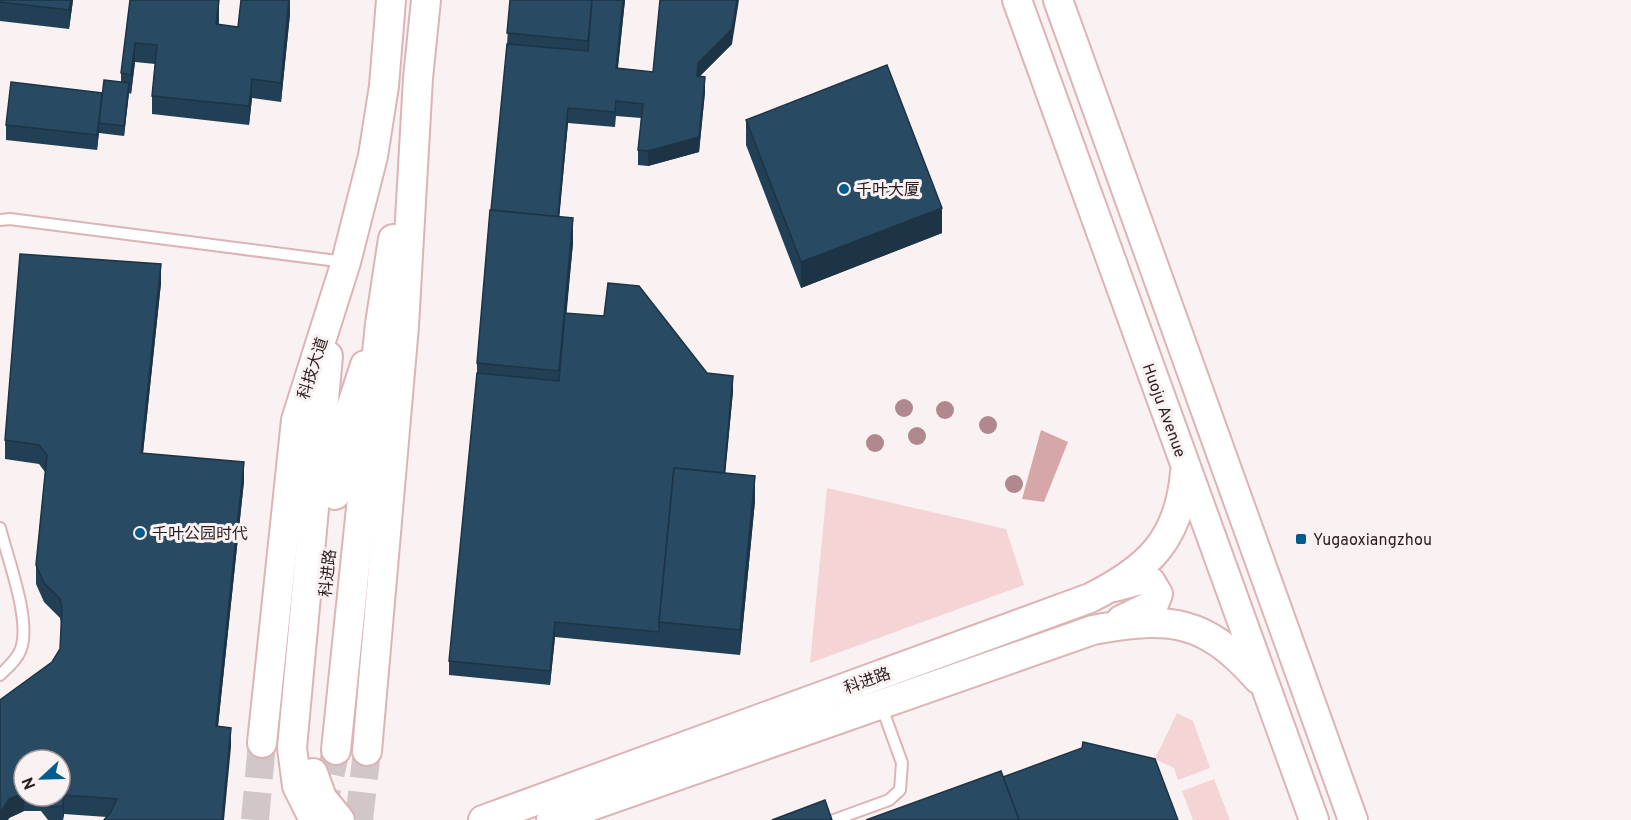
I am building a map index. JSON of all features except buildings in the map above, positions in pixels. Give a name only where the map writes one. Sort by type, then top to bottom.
[{"type":"main road","name":"科技大道","points":[[262,743],[291,444],[296,420],[346,262],[378,125],[391,0]]},
{"type":"main road","points":[[367,751],[404,327],[418,78],[426,0]]},
{"type":"main road","name":"Huoju Avenue","points":[[1017,0],[1314,820]]},
{"type":"main road","points":[[1058,0],[1353,820]]},
{"type":"main road","points":[[336,750],[380,324],[418,78]]},
{"type":"main road","points":[[314,820],[297,786],[292,748],[333,303]]},
{"type":"main road","name":"科进路","points":[[340,820],[322,798],[315,781],[309,748],[339,457],[349,410],[380,324]]},
{"type":"main road","name":"科进路","points":[[483,820],[1069,607],[1107,590],[1137,570],[1172,528],[1183,499],[1186,468]]},
{"type":"main road","points":[[551,820],[1093,630],[1142,612],[1157,599],[1156,587],[1146,580],[1107,590]]},
{"type":"main road","points":[[1093,630],[1154,622],[1176,624],[1199,630],[1237,655],[1266,688]]},
{"type":"lane","points":[[0,220],[10,219],[346,262]]},
{"type":"lane","points":[[0,528],[23,622],[23,638],[14,662],[0,675]]},
{"type":"lane","points":[[834,820],[890,800],[900,790],[902,763],[881,704]]},
{"type":"shaded area","points":[[1041,430],[1068,442],[1044,502],[1022,499]]},
{"type":"shaded area","points":[[827,488],[1006,529],[1024,585],[810,663]]},
{"type":"shaded area","points":[[1177,713],[1193,721],[1210,768],[1178,780],[1174,768],[1155,759]]},
{"type":"shaded area","points":[[1214,779],[1230,820],[1193,820],[1182,791]]},
{"type":"tunnel","points":[[255,820],[262,743]]},
{"type":"tunnel","points":[[321,815],[336,750]]},
{"type":"tunnel","points":[[359,820],[367,751]]},
{"type":"place","name":"千叶大厦","points":[[844,189]]},
{"type":"place","name":"千叶公园时代","points":[[140,533]]},
{"type":"place","name":"Yugaoxiangzhou","points":[[1301,539]]}]
